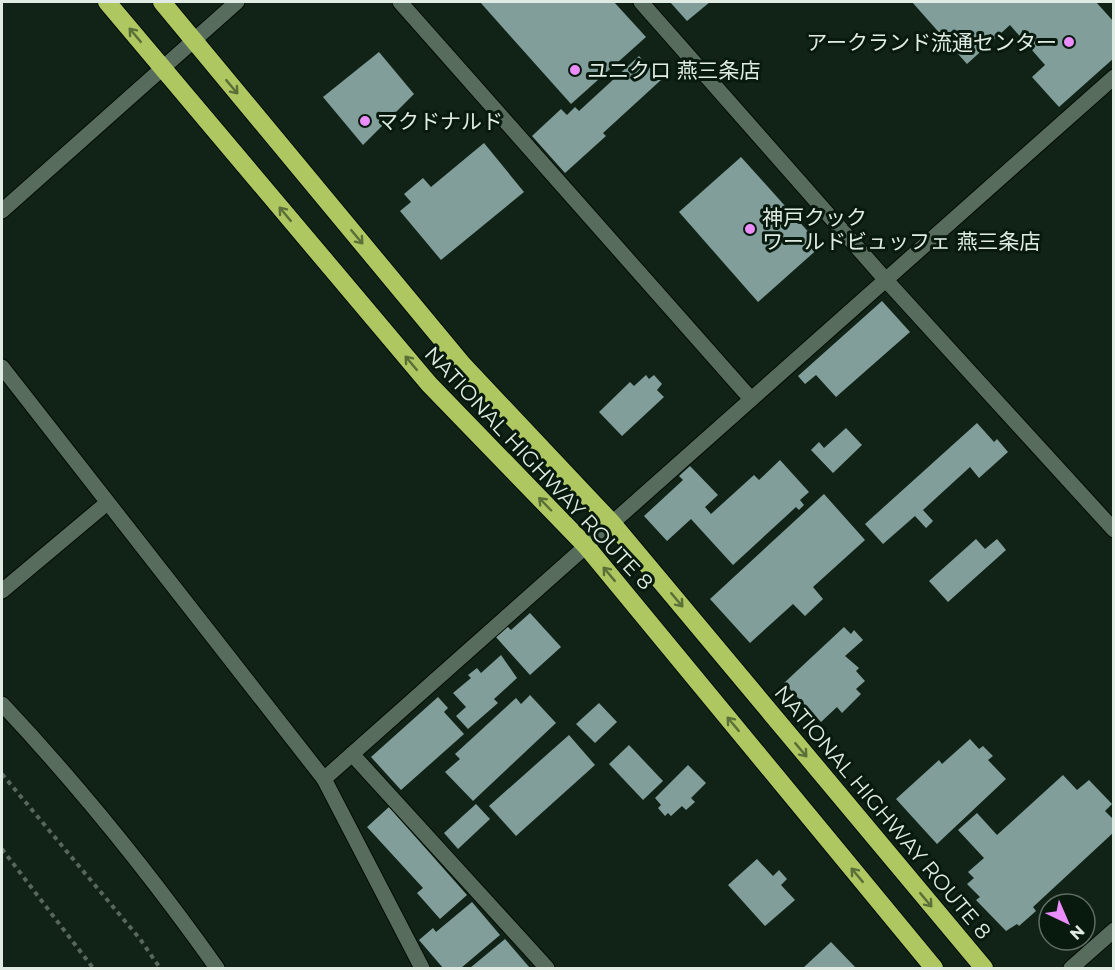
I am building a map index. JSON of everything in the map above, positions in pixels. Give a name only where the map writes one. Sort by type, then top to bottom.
[{"type":"highway","name":"NATIONAL HIGHWAY ROUTE 8","points":[[107,2],[429,384],[586,546],[934,969]]},
{"type":"highway","name":"NATIONAL HIGHWAY ROUTE 8","points":[[162,2],[463,365],[612,523],[984,969]]},
{"type":"street","points":[[2,211],[195,42],[237,2]]},
{"type":"street","points":[[400,2],[751,399]]},
{"type":"street","points":[[641,2],[885,279],[1113,530]]},
{"type":"street","points":[[324,779],[1113,77]]},
{"type":"street","points":[[2,367],[324,779],[422,969]]},
{"type":"street","points":[[2,591],[107,502]]},
{"type":"street","points":[[2,704],[86,796],[143,866],[218,969]]},
{"type":"street","points":[[352,754],[546,969]]},
{"type":"street","points":[[1071,969],[1113,930]]},
{"type":"path","points":[[2,774],[140,939],[160,969]]},
{"type":"path","points":[[2,849],[93,969]]},
{"type":"building","name":"ユニクロ 燕三条店","points":[[480,2],[614,2],[646,37],[571,104]]},
{"type":"building","points":[[670,2],[710,2],[687,21]]},
{"type":"building","name":"アークランド流通センター","points":[[912,2],[1096,2],[1114,22],[1114,58],[1059,107],[1032,77],[1045,65],[1010,25],[967,64]]},
{"type":"building","name":"マクドナルド","points":[[379,52],[414,94],[363,145],[323,97]]},
{"type":"building","points":[[639,56],[661,80],[603,133],[606,136],[565,173],[532,136],[561,109],[567,115],[575,107],[579,111]]},
{"type":"building","points":[[484,143],[524,192],[441,260],[400,211],[411,202],[404,194],[423,178],[431,187]]},
{"type":"building","name":"神戸クック ワールドビュッフェ 燕三条店","points":[[741,157],[821,246],[758,302],[679,212]]},
{"type":"building","points":[[882,301],[910,332],[836,397],[816,375],[805,384],[798,376]]},
{"type":"building","points":[[646,375],[649,379],[654,375],[662,384],[657,390],[664,397],[622,436],[599,412],[630,382],[634,386]]},
{"type":"building","points":[[977,423],[994,442],[997,439],[1008,452],[979,478],[970,467],[923,510],[933,521],[926,528],[915,516],[883,544],[865,524]]},
{"type":"building","points":[[846,428],[862,445],[833,473],[811,450],[819,442],[824,448]]},
{"type":"building","points":[[780,460],[809,492],[800,500],[804,505],[799,510],[796,507],[733,565],[691,519],[667,541],[644,516],[683,480],[679,476],[690,466],[718,495],[705,507],[711,514],[754,475],[759,480]]},
{"type":"building","points":[[824,494],[865,540],[813,587],[823,599],[805,616],[793,604],[750,643],[710,599]]},
{"type":"building","points":[[976,539],[985,549],[997,539],[1006,550],[948,602],[929,581]]},
{"type":"building","points":[[530,613],[561,647],[530,675],[495,636],[507,626],[511,630]]},
{"type":"building","points":[[844,627],[851,634],[854,630],[863,640],[845,656],[859,668],[856,671],[865,681],[856,689],[861,694],[842,713],[837,707],[821,722],[784,683]]},
{"type":"building","points":[[501,655],[517,678],[494,699],[498,703],[468,729],[456,716],[466,707],[453,693],[471,678],[468,675],[477,668],[481,673]]},
{"type":"building","points":[[530,695],[556,723],[473,801],[445,772],[460,759],[455,754],[516,698],[521,704]]},
{"type":"building","points":[[438,697],[448,708],[444,712],[464,734],[401,790],[371,757]]},
{"type":"building","points":[[599,703],[617,722],[595,743],[576,724]]},
{"type":"building","points":[[569,735],[595,765],[516,836],[489,806]]},
{"type":"building","points":[[970,739],[979,749],[983,746],[993,756],[988,760],[1006,779],[937,844],[896,799],[939,760],[942,764]]},
{"type":"building","points":[[629,745],[663,781],[643,800],[609,764]]},
{"type":"building","points":[[688,765],[706,783],[691,798],[695,802],[686,810],[682,806],[671,816],[668,813],[665,816],[658,808],[661,805],[655,798]]},
{"type":"building","points":[[1063,775],[1077,790],[1089,780],[1112,804],[1105,811],[1114,820],[1114,832],[1049,892],[1037,892],[1037,903],[1033,907],[1036,911],[1019,926],[1017,924],[1006,931],[976,900],[980,897],[967,884],[974,878],[968,872],[984,858],[958,830],[977,813],[997,835]]},
{"type":"building","points":[[476,804],[490,819],[458,849],[444,833]]},
{"type":"building","points":[[389,807],[467,895],[440,919],[417,893],[423,888],[367,827]]},
{"type":"building","points":[[757,859],[773,876],[779,870],[787,879],[781,885],[795,900],[765,926],[728,885]]},
{"type":"building","points":[[472,902],[500,935],[461,968],[443,968],[419,940],[433,928],[436,932]]},
{"type":"building","points":[[505,939],[530,968],[470,968]]},
{"type":"building","points":[[831,942],[856,968],[803,968]]},
{"type":"place","name":"アークランド流通センター","points":[[1069,42]]},
{"type":"place","name":"ユニクロ 燕三条店","points":[[575,70]]},
{"type":"place","name":"マクドナルド","points":[[365,121]]},
{"type":"place","name":"神戸クック ワールドビュッフェ 燕三条店","points":[[750,229]]}]
